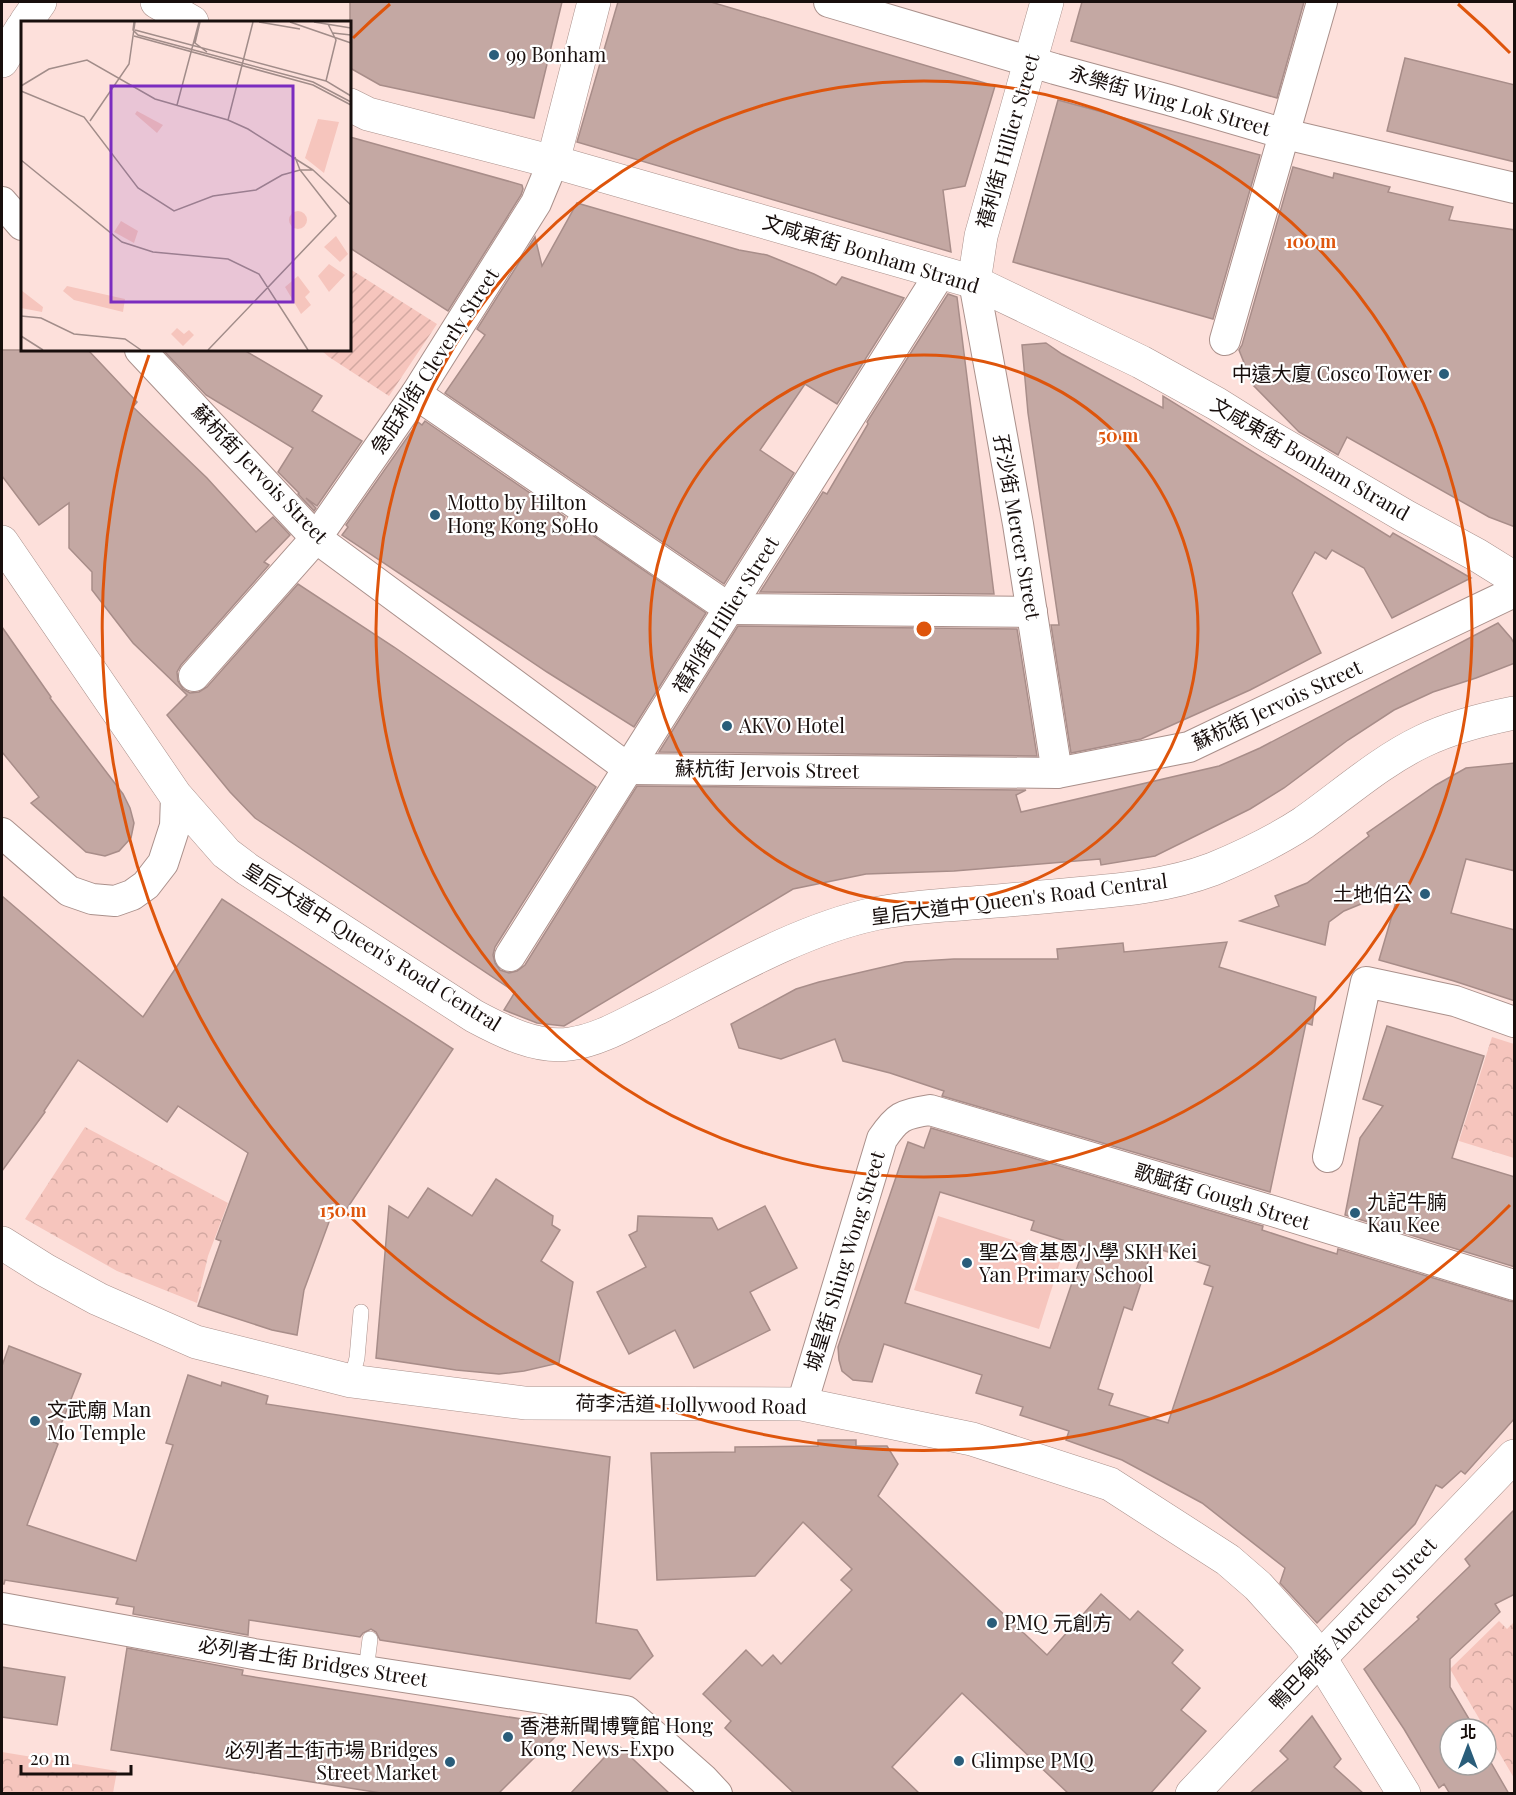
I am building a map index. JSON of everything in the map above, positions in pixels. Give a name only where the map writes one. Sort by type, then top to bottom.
[{"type":"street","points":[[27,21],[40,2]]},
{"type":"street","points":[[157,2],[190,21]]},
{"type":"street","name":"急庇利街 Cleverly Street","points":[[194,676],[316,538],[416,394],[536,203],[553,162],[594,2]]},
{"type":"street","name":"永樂街 Wing Lok Street","points":[[829,2],[1285,134],[1515,188]]},
{"type":"street","name":"禧利街 Hillier Street","points":[[974,282],[981,236],[1047,2]]},
{"type":"street","points":[[1225,340],[1322,2]]},
{"type":"street","points":[[2,61],[21,30]]},
{"type":"street","name":"文咸東街 Bonham Strand","points":[[351,106],[368,114],[553,162],[974,282],[1141,362],[1515,578]]},
{"type":"street","points":[[2,202],[21,224]]},
{"type":"street","name":"禧利街 Hillier Street","points":[[510,956],[941,272]]},
{"type":"street","name":"孖沙街 Mercer Street","points":[[974,282],[1018,524],[1057,773]]},
{"type":"street","name":"蘇杭街 Jervois Street","points":[[141,351],[316,538],[629,769],[1057,773],[1189,747],[1515,592]]},
{"type":"street","points":[[416,394],[577,517],[730,609],[1032,612]]},
{"type":"street","name":"皇后大道中 Queen's Road Central","points":[[2,542],[176,796],[226,853],[247,869],[474,1016],[502,1031],[546,1044],[568,1045],[610,1031],[787,943],[845,920],[905,909],[1129,890],[1171,882],[1209,870],[1275,840],[1303,823],[1380,766],[1425,740],[1450,730],[1515,712]]},
{"type":"street","points":[[2,833],[69,891],[92,898],[116,901],[132,896],[146,885],[163,863],[175,826],[176,796]]},
{"type":"street","points":[[1328,1157],[1366,982],[1455,1001],[1515,1022]]},
{"type":"street","name":"歌賦街 Gough Street","points":[[930,1110],[1515,1285]]},
{"type":"street","name":"城皇街 Shing Wong Street","points":[[802,1404],[882,1139],[893,1122],[910,1113],[930,1110]]},
{"type":"street","name":"荷李活道 Hollywood Road","points":[[2,1243],[98,1299],[196,1342],[351,1381],[525,1403],[802,1404],[972,1439],[1110,1484],[1228,1560],[1258,1586],[1320,1658],[1404,1794]]},
{"type":"street","name":"鴨巴甸街 Aberdeen Street","points":[[1192,1794],[1515,1456]]},
{"type":"street","name":"必列者士街 Bridges Street","points":[[2,1608],[243,1652],[626,1712],[717,1794]]},
{"type":"lane","points":[[351,1381],[357,1358],[361,1312]]},
{"type":"lane","points":[[366,1671],[370,1639]]},
{"type":"green space","points":[[351,270],[437,324],[389,396],[322,351],[351,351]]},
{"type":"green space","points":[[1492,1037],[1514,1044],[1514,1158],[1459,1141]]},
{"type":"green space","points":[[85,1127],[228,1203],[208,1256],[197,1303],[117,1271],[25,1219]]},
{"type":"green space","points":[[938,1216],[1062,1256],[1039,1329],[914,1290]]},
{"type":"green space","points":[[1499,1621],[1507,1629],[1514,1622],[1514,1778],[1498,1751],[1498,1717],[1478,1717],[1450,1669]]},
{"type":"green space","points":[[2,1752],[117,1771],[113,1793],[2,1793]]},
{"type":"building","points":[[350,2],[562,2],[534,118],[380,85],[351,69]]},
{"type":"building","points":[[618,2],[711,2],[995,86],[965,186],[943,190],[951,252],[577,142]]},
{"type":"building","points":[[1082,2],[1304,2],[1277,98],[1071,41]]},
{"type":"building","points":[[1405,58],[1515,85],[1515,162],[1387,131]]},
{"type":"building","points":[[1058,100],[1260,155],[1213,319],[1013,262]]},
{"type":"building","points":[[351,137],[522,185],[521,195],[448,311],[351,249]]},
{"type":"building","points":[[1293,167],[1333,178],[1334,173],[1390,187],[1388,192],[1453,207],[1449,220],[1515,230],[1515,527],[1489,517],[1347,437],[1338,455],[1299,432],[1253,385],[1239,350]]},
{"type":"building","points":[[577,203],[739,250],[767,255],[836,285],[842,277],[904,298],[837,404],[805,384],[760,450],[794,473],[724,584],[445,393],[485,335],[477,329],[535,237],[542,266]]},
{"type":"building","points":[[948,294],[957,297],[994,594],[760,592],[823,492],[827,494],[868,424],[867,422]]},
{"type":"building","points":[[1046,343],[1062,354],[1163,408],[1163,396],[1390,537],[1393,533],[1471,578],[1392,618],[1364,568],[1332,550],[1326,559],[1315,552],[1292,593],[1321,653],[1250,690],[1141,739],[1071,753],[1051,625],[1059,625],[1028,413],[1022,345]]},
{"type":"building","points":[[2,350],[89,351],[137,402],[133,407],[207,478],[256,532],[273,517],[290,535],[264,562],[269,565],[181,665],[177,672],[178,681],[183,689],[190,693],[199,692],[207,687],[298,584],[394,647],[596,787],[495,947],[493,955],[495,963],[500,970],[509,973],[525,965],[637,786],[1026,790],[1016,795],[1021,812],[1219,766],[1260,748],[1498,623],[1515,645],[1515,663],[1433,692],[1394,710],[1348,740],[1284,788],[1250,809],[1155,856],[1101,865],[1100,859],[954,871],[866,874],[793,889],[564,1026],[537,1023],[504,1010],[515,992],[255,818],[230,792],[167,715],[187,695],[133,643],[92,590],[92,572],[69,548],[69,503],[39,525],[2,476]]},
{"type":"building","points":[[164,351],[246,351],[322,396],[312,411],[362,441],[317,506],[306,498],[316,508],[314,511],[278,472],[293,448],[206,395]]},
{"type":"building","points":[[425,421],[565,517],[562,525],[566,533],[576,534],[582,528],[706,613],[634,727],[547,672],[342,535],[348,527],[346,525],[418,422],[422,425]]},
{"type":"building","points":[[738,626],[1017,629],[1037,756],[659,752]]},
{"type":"building","points":[[2,627],[50,698],[123,794],[134,823],[131,838],[119,851],[105,856],[86,852],[31,803],[39,797],[2,752]]},
{"type":"building","points":[[1515,763],[1515,871],[1466,859],[1451,913],[1515,930],[1515,1001],[1379,960],[1400,888],[1344,911],[1329,922],[1325,945],[1240,921],[1279,906],[1275,896],[1307,883],[1369,836],[1367,833],[1436,785],[1466,768]]},
{"type":"building","points":[[2,896],[143,1017],[222,899],[453,1049],[342,1216],[333,1211],[304,1290],[297,1335],[272,1330],[198,1306],[221,1241],[216,1239],[248,1153],[178,1106],[167,1122],[78,1060],[45,1112],[2,1171]]},
{"type":"building","points":[[1227,942],[1219,967],[1316,997],[1312,1025],[1306,1023],[1270,1192],[942,1096],[944,1091],[890,1073],[843,1061],[835,1039],[781,1059],[739,1048],[731,1024],[796,989],[905,962],[954,959],[1058,959],[1057,949],[1123,943],[1124,952]]},
{"type":"building","points":[[1387,1026],[1484,1056],[1452,1158],[1515,1177],[1515,1267],[1345,1215],[1360,1138],[1383,1106],[1363,1099]]},
{"type":"building","points":[[931,1128],[1263,1226],[1262,1230],[1337,1254],[1338,1249],[1515,1302],[1515,1418],[1465,1474],[1461,1471],[1442,1488],[1436,1485],[1415,1524],[1317,1623],[1280,1583],[1285,1568],[1202,1503],[1122,1460],[1066,1440],[1069,1431],[1020,1415],[1023,1407],[976,1393],[982,1375],[884,1344],[872,1382],[853,1380],[842,1371],[838,1347],[908,1142],[924,1148]],"holes":[[[940,1192],[1034,1221],[1031,1230],[1084,1247],[1050,1348],[905,1303]],[[1153,1247],[1210,1266],[1204,1284],[1213,1287],[1168,1423],[1109,1405],[1113,1394],[1098,1389],[1124,1307],[1132,1310]]]},
{"type":"building","points":[[496,1179],[553,1216],[552,1225],[560,1230],[541,1261],[573,1282],[559,1363],[499,1374],[376,1358],[389,1206],[408,1218],[428,1188],[472,1216]]},
{"type":"building","points":[[765,1206],[797,1268],[750,1292],[770,1330],[694,1368],[675,1330],[629,1354],[597,1292],[646,1267],[629,1235],[637,1231],[638,1216],[712,1218],[718,1230]]},
{"type":"building","points":[[9,1346],[81,1374],[54,1442],[58,1444],[27,1525],[136,1561],[173,1445],[166,1443],[188,1375],[221,1386],[222,1382],[268,1396],[266,1404],[610,1457],[596,1623],[637,1630],[653,1656],[630,1679],[380,1640],[376,1632],[371,1629],[360,1637],[249,1620],[248,1635],[133,1614],[134,1607],[116,1604],[118,1598],[5,1580],[2,1584],[2,1366]]},
{"type":"building","points":[[818,1440],[856,1440],[856,1446],[887,1446],[898,1464],[878,1496],[1047,1655],[1101,1594],[1130,1620],[1138,1611],[1183,1650],[1172,1663],[1200,1688],[1181,1710],[1206,1731],[1150,1794],[1069,1794],[962,1693],[892,1767],[920,1794],[795,1794],[725,1728],[731,1721],[703,1694],[746,1650],[762,1666],[773,1655],[781,1664],[852,1590],[841,1580],[852,1569],[803,1522],[755,1576],[657,1580],[651,1453],[735,1452],[735,1447],[818,1446]]},
{"type":"building","points":[[1515,1509],[1515,1594],[1495,1604],[1500,1612],[1450,1659],[1450,1687],[1468,1717],[1438,1717],[1438,1777],[1498,1777],[1498,1775],[1509,1794],[1450,1794],[1444,1784],[1439,1788],[1404,1729],[1364,1669],[1419,1619],[1417,1617],[1470,1566],[1465,1559]]},
{"type":"building","points":[[127,1648],[243,1670],[242,1675],[566,1726],[498,1794],[387,1794],[111,1750]]},
{"type":"building","points":[[2,1667],[65,1677],[57,1725],[2,1717]]},
{"type":"building","points":[[1312,1716],[1341,1759],[1334,1767],[1364,1794],[1249,1794],[1288,1759],[1280,1751]]},
{"type":"building","points":[[617,1744],[670,1794],[570,1794]]},
{"type":"place","name":"99 Bonham","points":[[494,55]]},
{"type":"place","name":"中遠大廈 Cosco Tower","points":[[1444,374]]},
{"type":"place","name":"Motto by Hilton Hong Kong SoHo","points":[[435,515]]},
{"type":"place","name":"AKVO Hotel","points":[[727,726]]},
{"type":"place","name":"土地伯公","points":[[1425,894]]},
{"type":"place","name":"九記牛腩 Kau Kee","points":[[1355,1213]]},
{"type":"place","name":"聖公會基恩小學 SKH Kei Yan Primary School","points":[[967,1263]]},
{"type":"place","name":"文武廟 Man Mo Temple","points":[[35,1421]]},
{"type":"place","name":"PMQ 元創方","points":[[992,1623]]},
{"type":"place","name":"香港新聞博覽館 Hong Kong News-Expo","points":[[508,1737]]},
{"type":"place","name":"Glimpse PMQ","points":[[959,1761]]},
{"type":"place","name":"必列者士街市場 Bridges Street Market","points":[[450,1762]]}]
